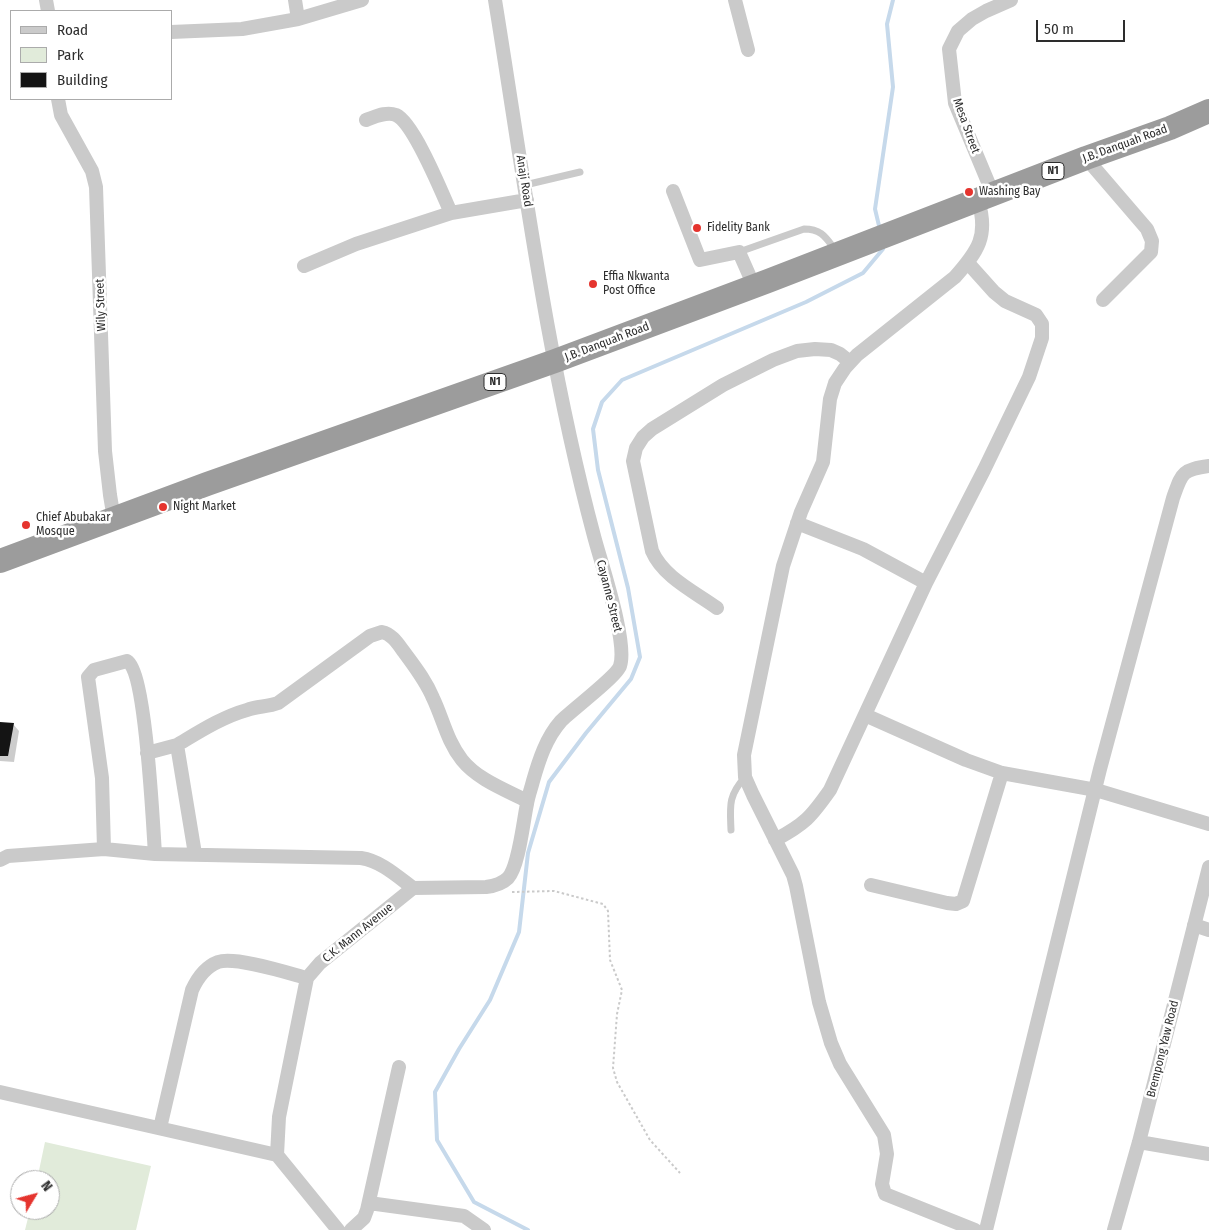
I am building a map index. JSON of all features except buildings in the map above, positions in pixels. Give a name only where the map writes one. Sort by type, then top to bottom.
[{"type":"highway","name":"J.B. Danquah Road","points":[[0,561],[555,361],[1086,158],[1170,128],[1209,111]]},
{"type":"street","points":[[295,0],[298,19]]},
{"type":"street","points":[[172,32],[242,29],[298,19],[362,0]]},
{"type":"street","name":"Anaji Road","points":[[495,0],[555,361]]},
{"type":"street","points":[[735,0],[748,50]]},
{"type":"street","name":"Mesa Street","points":[[745,777],[744,755],[781,576],[797,523],[823,462],[830,399],[835,383],[850,362],[955,278],[979,244],[983,231],[985,197],[955,104],[949,49],[958,31],[972,19],[1011,0]]},
{"type":"street","name":"Wily Street","points":[[58,100],[61,115],[90,166],[96,187],[106,451],[114,519]]},
{"type":"street","points":[[366,120],[389,114],[401,119],[412,133],[427,161],[451,213]]},
{"type":"street","points":[[1086,158],[1147,229],[1152,241],[1151,252],[1103,300]]},
{"type":"street","points":[[673,191],[700,260],[739,252],[754,286]]},
{"type":"street","points":[[304,266],[356,244],[451,213],[527,200]]},
{"type":"street","points":[[775,840],[796,830],[808,820],[830,790],[926,583],[1025,386],[1042,338],[1042,324],[1036,315],[1005,301],[994,292],[968,262]]},
{"type":"street","points":[[717,608],[667,572],[655,558],[633,461],[638,442],[652,429],[723,385],[773,360],[797,351],[824,349],[840,354],[850,362]]},
{"type":"street","name":"Cayanne Street","points":[[527,802],[540,758],[560,722],[618,671],[621,660],[616,617],[577,473],[555,361]]},
{"type":"street","points":[[986,1230],[1096,790],[1173,498],[1180,477],[1187,470],[1209,466]]},
{"type":"street","points":[[797,523],[863,549],[926,583]]},
{"type":"street","points":[[0,860],[8,856],[104,848],[155,854],[369,859],[384,866],[413,888],[486,887],[504,882],[512,872],[527,802],[488,781],[474,772],[464,762],[448,738],[434,699],[424,679],[393,638],[382,632],[370,636],[278,703],[269,707],[243,711],[209,727],[177,746],[148,753]]},
{"type":"street","points":[[104,848],[102,778],[88,677],[92,670],[125,661],[131,664],[140,692],[148,753],[155,854]]},
{"type":"street","points":[[865,715],[966,760],[1002,773],[1121,796],[1209,824]]},
{"type":"street","points":[[177,746],[195,854]]},
{"type":"street","points":[[871,885],[947,903],[956,904],[963,900],[1002,773]]},
{"type":"street","points":[[745,777],[752,795],[793,875],[817,992],[831,1043],[840,1064],[884,1135],[887,1154],[882,1184],[885,1194],[975,1230]]},
{"type":"street","name":"Brempong Yaw Road","points":[[1114,1230],[1139,1142],[1209,867]]},
{"type":"street","name":"C.K. Mann Avenue","points":[[307,978],[320,963],[413,888]]},
{"type":"street","points":[[1194,925],[1209,930]]},
{"type":"street","points":[[160,1128],[192,990],[197,980],[205,971],[218,962],[237,962],[307,978],[279,1117],[277,1155]]},
{"type":"street","points":[[351,1230],[364,1218],[369,1203],[399,1067]]},
{"type":"street","points":[[0,1092],[277,1155],[338,1230]]},
{"type":"street","points":[[1139,1142],[1209,1154]]},
{"type":"street","points":[[369,1203],[464,1216],[484,1230]]},
{"type":"lane","points":[[525,185],[580,172]]},
{"type":"lane","points":[[739,252],[804,229],[813,229],[822,234],[839,254]]},
{"type":"lane","points":[[731,830],[731,798],[735,788],[745,777]]},
{"type":"path","points":[[512,892],[554,891],[603,904],[608,911],[610,960],[622,990],[617,1014],[613,1068],[617,1082],[650,1140],[680,1173]]},
{"type":"green space","points":[[45,1142],[151,1166],[136,1230],[25,1230],[28,1220],[60,1220],[60,1170],[39,1170]]},
{"type":"waterway","points":[[880,230],[875,209],[893,87],[887,24],[893,0]]},
{"type":"waterway","points":[[528,1230],[474,1202],[437,1140],[435,1092],[490,1000],[519,932],[528,853],[549,782],[586,733],[631,679],[640,657],[628,588],[598,470],[593,429],[602,402],[622,380],[806,302],[863,273],[883,249],[883,244]]},
{"type":"place","name":"Washing Bay","points":[[969,192]]},
{"type":"place","name":"Fidelity Bank","points":[[697,228]]},
{"type":"place","name":"Effia Nkwanta Post Office","points":[[593,284]]},
{"type":"place","name":"Night Market","points":[[163,507]]},
{"type":"place","name":"Chief Abubakar Mosque","points":[[26,525]]}]
